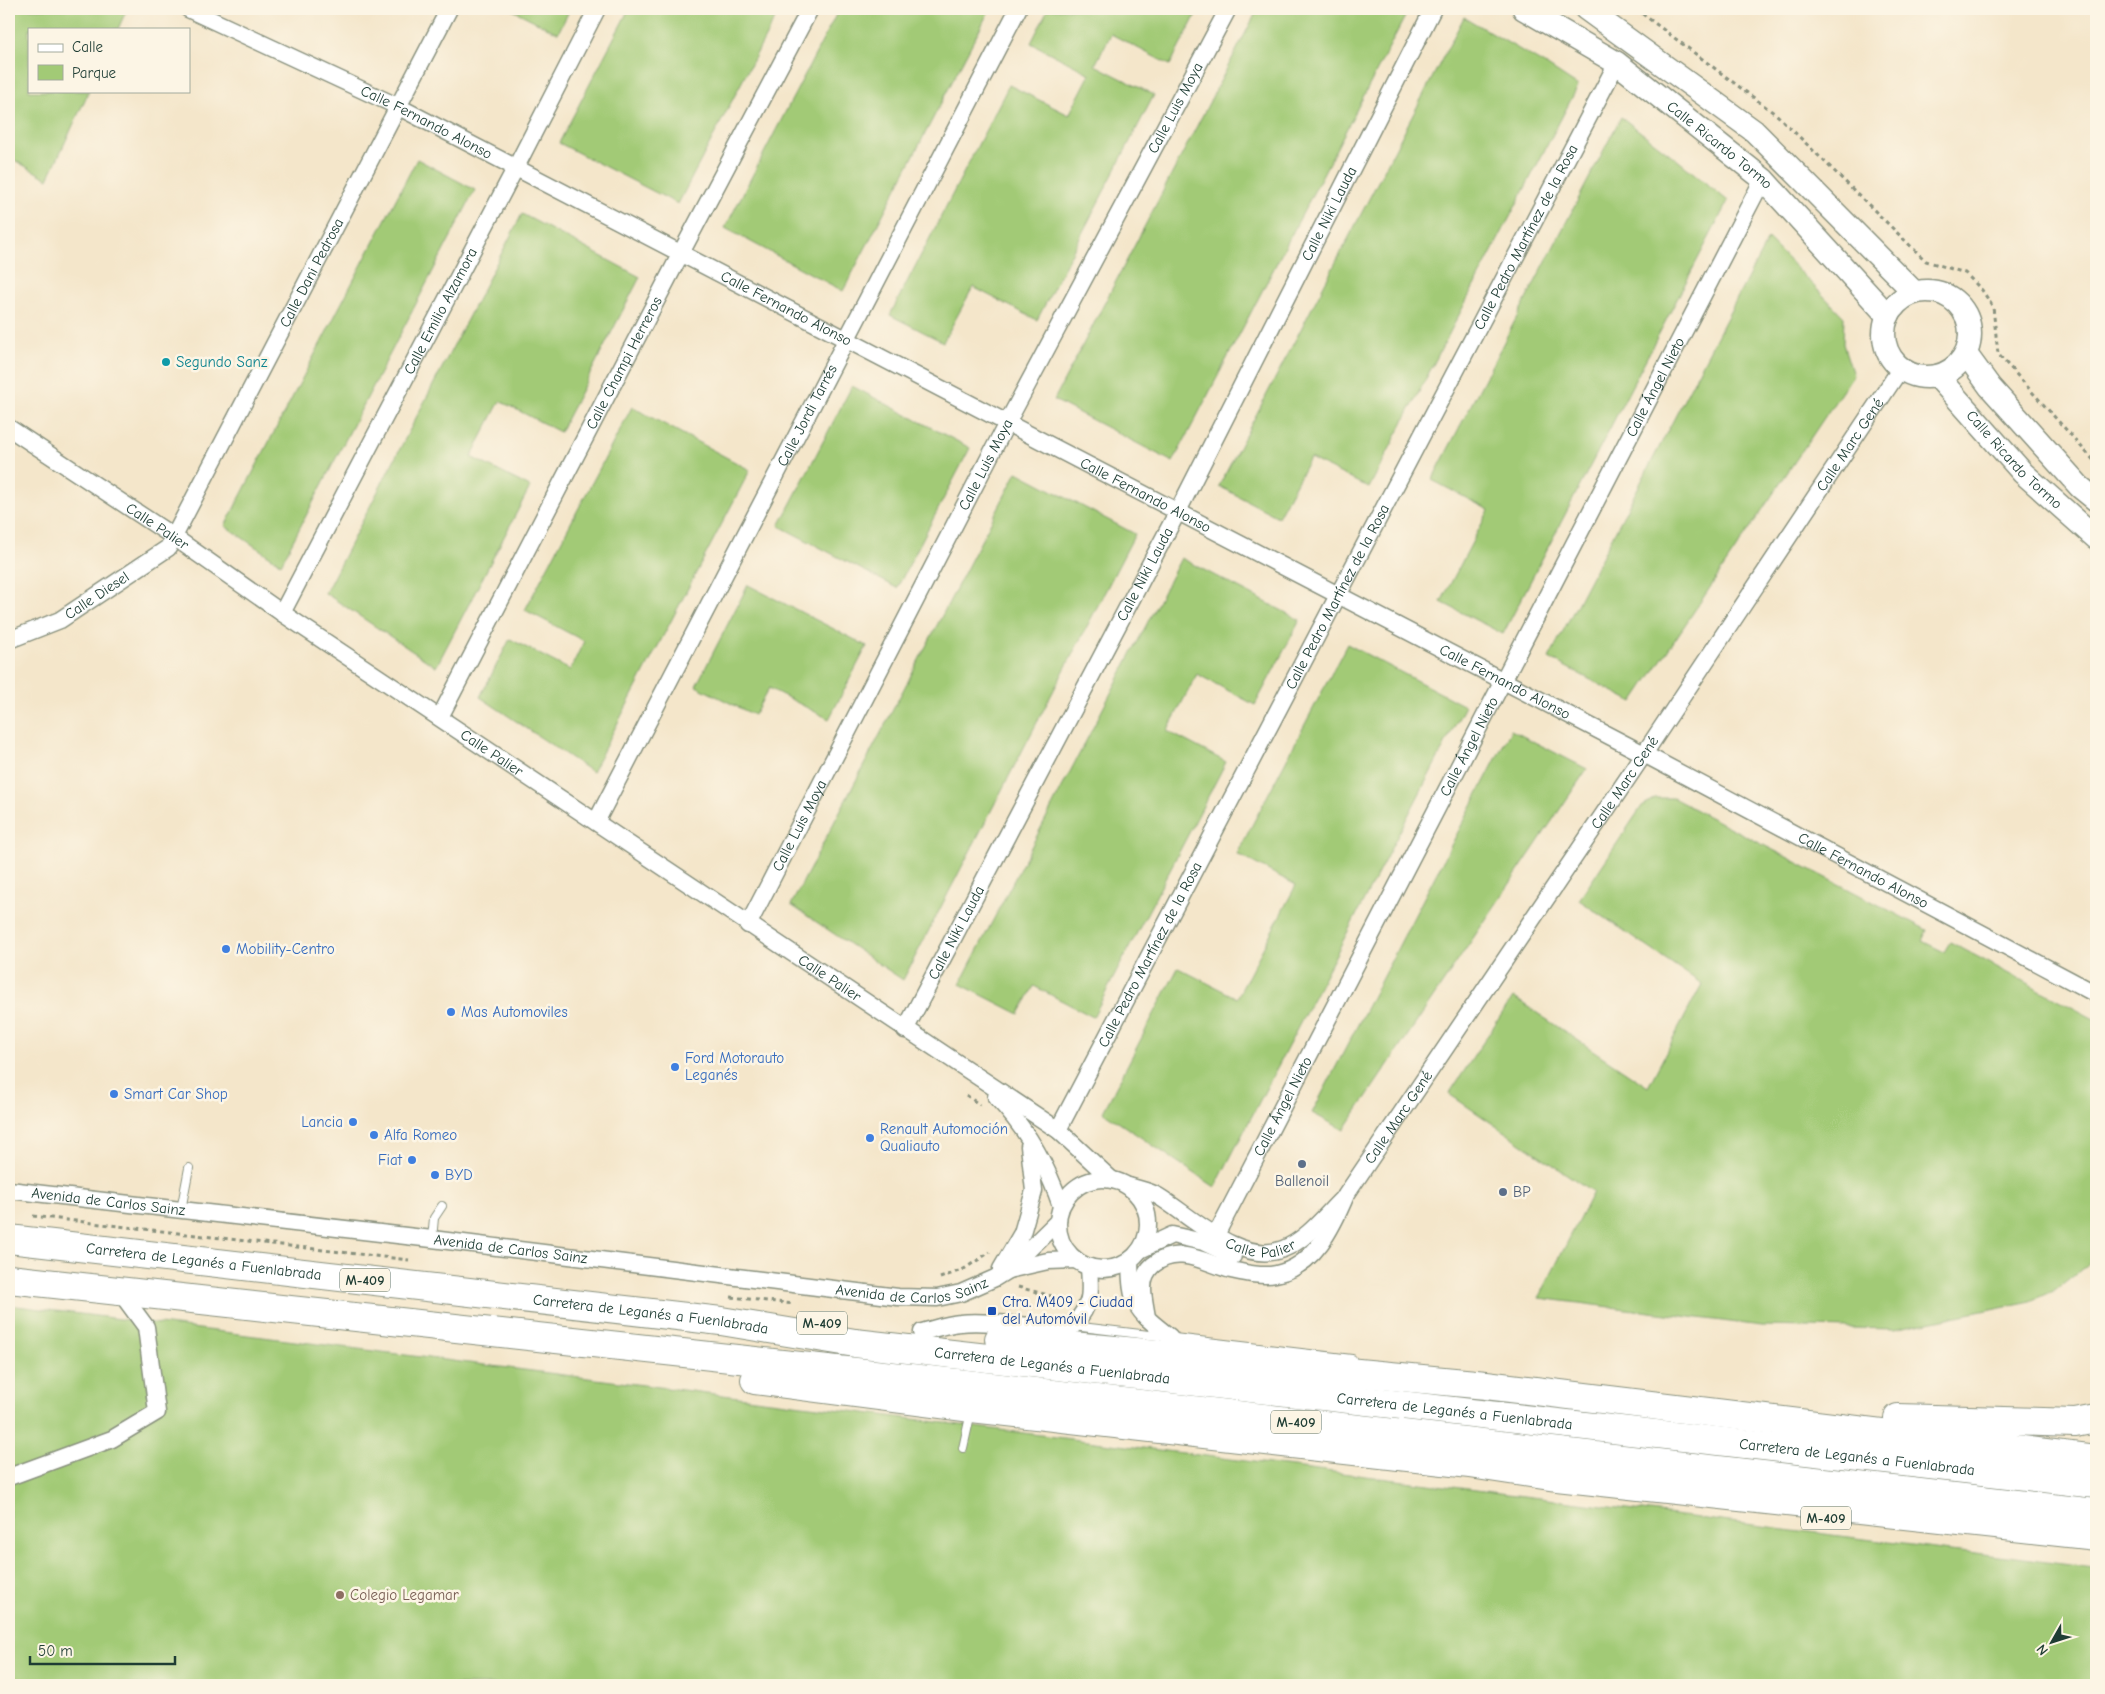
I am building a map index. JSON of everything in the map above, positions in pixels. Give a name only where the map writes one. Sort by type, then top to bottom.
[{"type":"highway","name":"Carretera de Leganés a Fuenlabrada","points":[[9,1239],[725,1309],[855,1343],[2096,1484]]},
{"type":"highway","name":"Carretera de Leganés a Fuenlabrada","points":[[9,1279],[121,1293],[966,1384],[2096,1514]]},
{"type":"highway","name":"M-409","points":[[725,1309],[786,1319],[1486,1385],[2096,1458]]},
{"type":"highway","name":"M-409","points":[[496,1332],[612,1361],[972,1408],[1470,1464],[1557,1477],[2096,1536]]},
{"type":"highway","name":"M-409","points":[[1729,1414],[2075,1423],[2096,1419]]},
{"type":"highway","name":"M-409","points":[[1557,1477],[1634,1496],[2086,1548],[2096,1552]]},
{"type":"street","name":"Calle Fernando Alonso","points":[[188,9],[399,106],[1644,754],[2096,994]]},
{"type":"street","name":"Calle Dani Pedrosa","points":[[174,538],[449,9]]},
{"type":"street","name":"Calle Emilio Alzamora","points":[[282,613],[598,9]]},
{"type":"street","name":"Calle Champi Herreros","points":[[440,718],[680,253],[810,9]]},
{"type":"street","name":"Calle Jordi Tarrés","points":[[596,822],[1018,9]]},
{"type":"street","name":"Calle Luis Moya","points":[[748,925],[1007,422],[1228,9]]},
{"type":"street","name":"Calle Niki Lauda","points":[[905,1030],[1178,511],[1433,9]]},
{"type":"street","name":"Calle Ricardo Tormo","points":[[1524,9],[1617,63],[1763,180],[1888,316]]},
{"type":"street","name":"Calle Ricardo Tormo","points":[[1586,9],[1754,130],[1914,292]]},
{"type":"street","name":"Calle Pedro Martínez de la Rosa","points":[[1058,1130],[1340,595],[1617,63]]},
{"type":"street","name":"Calle Ángel Nieto","points":[[1216,1235],[1763,180]]},
{"type":"street","points":[[1929,290],[1943,293],[1956,300],[1965,312],[1970,326],[1970,340],[1966,354],[1948,372],[1937,376],[1924,377],[1912,374],[1901,368],[1891,358],[1885,344],[1884,330],[1894,305],[1903,297],[1914,292],[1929,290]]},
{"type":"street","name":"Calle Ricardo Tormo","points":[[1966,354],[1990,388],[2080,487],[2096,500]]},
{"type":"street","name":"Calle Marc Gené","points":[[1346,1195],[1644,754],[1901,368]]},
{"type":"street","name":"Calle Ricardo Tormo","points":[[1937,376],[2023,473],[2096,538]]},
{"type":"street","name":"Calle Palier","points":[[9,428],[748,925],[1058,1130],[1120,1183],[1156,1194],[1216,1235],[1241,1249],[1260,1252],[1282,1249],[1305,1235],[1346,1195]]},
{"type":"street","name":"Calle Diesel","points":[[9,640],[60,620],[168,548],[174,538]]},
{"type":"street","name":"Calle Palier","points":[[978,1077],[1014,1115],[1029,1139],[1046,1168],[1059,1213]]},
{"type":"street","points":[[1002,1274],[1022,1233],[1034,1191],[1029,1139]]},
{"type":"street","points":[[1135,1255],[1117,1266],[1103,1269],[1083,1263],[1066,1250],[1059,1236],[1059,1213],[1070,1192],[1082,1183],[1097,1179],[1120,1183],[1138,1196],[1145,1209],[1148,1223],[1146,1237],[1135,1255],[1130,1288],[1134,1301],[1147,1318],[1170,1337]]},
{"type":"street","name":"Avenida de Carlos Sainz","points":[[9,1190],[432,1239],[898,1297],[937,1298],[961,1293],[1002,1274],[1048,1261],[1083,1263]]},
{"type":"street","name":"Calle Palier","points":[[1147,1318],[1143,1288],[1146,1271],[1161,1258],[1175,1255],[1193,1257],[1230,1270],[1255,1274],[1277,1274],[1296,1266],[1316,1251],[1336,1219],[1346,1195]]},
{"type":"street","name":"Avenida de Carlos Sainz","points":[[1002,1274],[1059,1213]]},
{"type":"street","name":"Calle Palier","points":[[1135,1255],[1172,1235],[1203,1242],[1234,1256],[1257,1261],[1287,1257],[1326,1234]]},
{"type":"street","points":[[922,1332],[962,1322],[1017,1324],[1055,1328],[1073,1326],[1087,1309],[1091,1288],[1083,1263]]},
{"type":"street","points":[[9,1477],[112,1439],[157,1412],[146,1327],[121,1293]]},
{"type":"lane","points":[[181,1210],[189,1168]]},
{"type":"lane","points":[[432,1239],[434,1218],[442,1206]]},
{"type":"lane","points":[[1073,1326],[1357,1359]]},
{"type":"lane","points":[[1434,1371],[1486,1385]]},
{"type":"lane","points":[[963,1448],[972,1408]]},
{"type":"path","points":[[1636,9],[1778,116],[1926,260],[1965,273],[1982,290],[1992,307],[1998,354],[2096,463]]},
{"type":"path","points":[[966,1095],[985,1109]]},
{"type":"path","points":[[28,1216],[410,1260]]},
{"type":"path","points":[[934,1280],[964,1269],[990,1252],[995,1246]]},
{"type":"path","points":[[725,1309],[795,1304]]},
{"type":"green space","points":[[9,9],[127,9],[118,28],[28,28],[28,92],[89,92],[48,179],[9,157]]},
{"type":"green space","points":[[511,9],[570,9],[558,33]]},
{"type":"green space","points":[[629,9],[780,9],[678,204],[559,143]]},
{"type":"green space","points":[[839,9],[990,9],[843,291],[725,228]]},
{"type":"green space","points":[[1048,9],[1199,9],[1170,65],[1111,34],[1095,65],[1154,95],[1037,320],[973,287],[943,342],[890,315],[1009,85],[1069,115],[1090,74],[1031,43]]},
{"type":"green space","points":[[1258,9],[1409,9],[1173,462],[1054,400]]},
{"type":"green space","points":[[1464,17],[1578,86],[1369,488],[1310,458],[1278,517],[1219,486]]},
{"type":"green space","points":[[1621,117],[1728,201],[1503,634],[1441,602],[1489,510],[1432,480]]},
{"type":"green space","points":[[417,159],[475,190],[281,564],[225,526]]},
{"type":"green space","points":[[522,214],[640,277],[560,432],[500,401],[471,457],[530,487],[436,667],[325,593]]},
{"type":"green space","points":[[1768,239],[1844,317],[1843,344],[1853,375],[1633,702],[1549,658]]},
{"type":"green space","points":[[852,386],[970,448],[897,588],[779,526]]},
{"type":"green space","points":[[632,407],[750,470],[592,772],[480,697],[510,639],[570,670],[584,641],[525,610]]},
{"type":"green space","points":[[1017,472],[1135,534],[903,980],[791,905]]},
{"type":"green space","points":[[1181,558],[1300,620],[1255,705],[1197,674],[1167,731],[1226,762],[1093,1017],[1034,986],[1019,1014],[960,984]]},
{"type":"green space","points":[[748,585],[867,646],[829,719],[769,688],[754,715],[696,686]]},
{"type":"green space","points":[[1347,644],[1465,706],[1215,1187],[1103,1112],[1178,968],[1237,998],[1296,885],[1237,854]]},
{"type":"green space","points":[[1511,730],[1587,769],[1344,1130],[1312,1113]]},
{"type":"green space","points":[[1655,798],[1673,798],[1927,930],[1922,941],[1944,952],[1950,942],[2096,1020],[2096,1255],[2083,1268],[2056,1290],[2031,1301],[1894,1329],[1762,1326],[1539,1298],[1593,1192],[1449,1094],[1513,997],[1648,1087],[1702,984],[1579,900],[1642,806]]},
{"type":"green space","points":[[9,1305],[2094,1568],[2096,1569],[2096,1685],[9,1685]]},
{"type":"place","name":"Segundo Sanz","points":[[166,362]]},
{"type":"place","name":"Mobility-Centro","points":[[226,949]]},
{"type":"place","name":"Mas Automoviles","points":[[451,1012]]},
{"type":"place","name":"Ford Motorauto Leganés","points":[[675,1067]]},
{"type":"place","name":"Smart Car Shop","points":[[114,1094]]},
{"type":"place","name":"Lancia","points":[[353,1122]]},
{"type":"place","name":"Alfa Romeo","points":[[374,1135]]},
{"type":"place","name":"Renault Automoción Qualiauto","points":[[870,1138]]},
{"type":"place","name":"Fiat","points":[[412,1160]]},
{"type":"place","name":"Ballenoil","points":[[1302,1164]]},
{"type":"place","name":"BYD","points":[[435,1175]]},
{"type":"place","name":"BP","points":[[1503,1192]]},
{"type":"place","name":"Ctra. M409 - Ciudad del Automóvil","points":[[992,1311]]},
{"type":"place","name":"Colegio Legamar","points":[[340,1595]]}]
